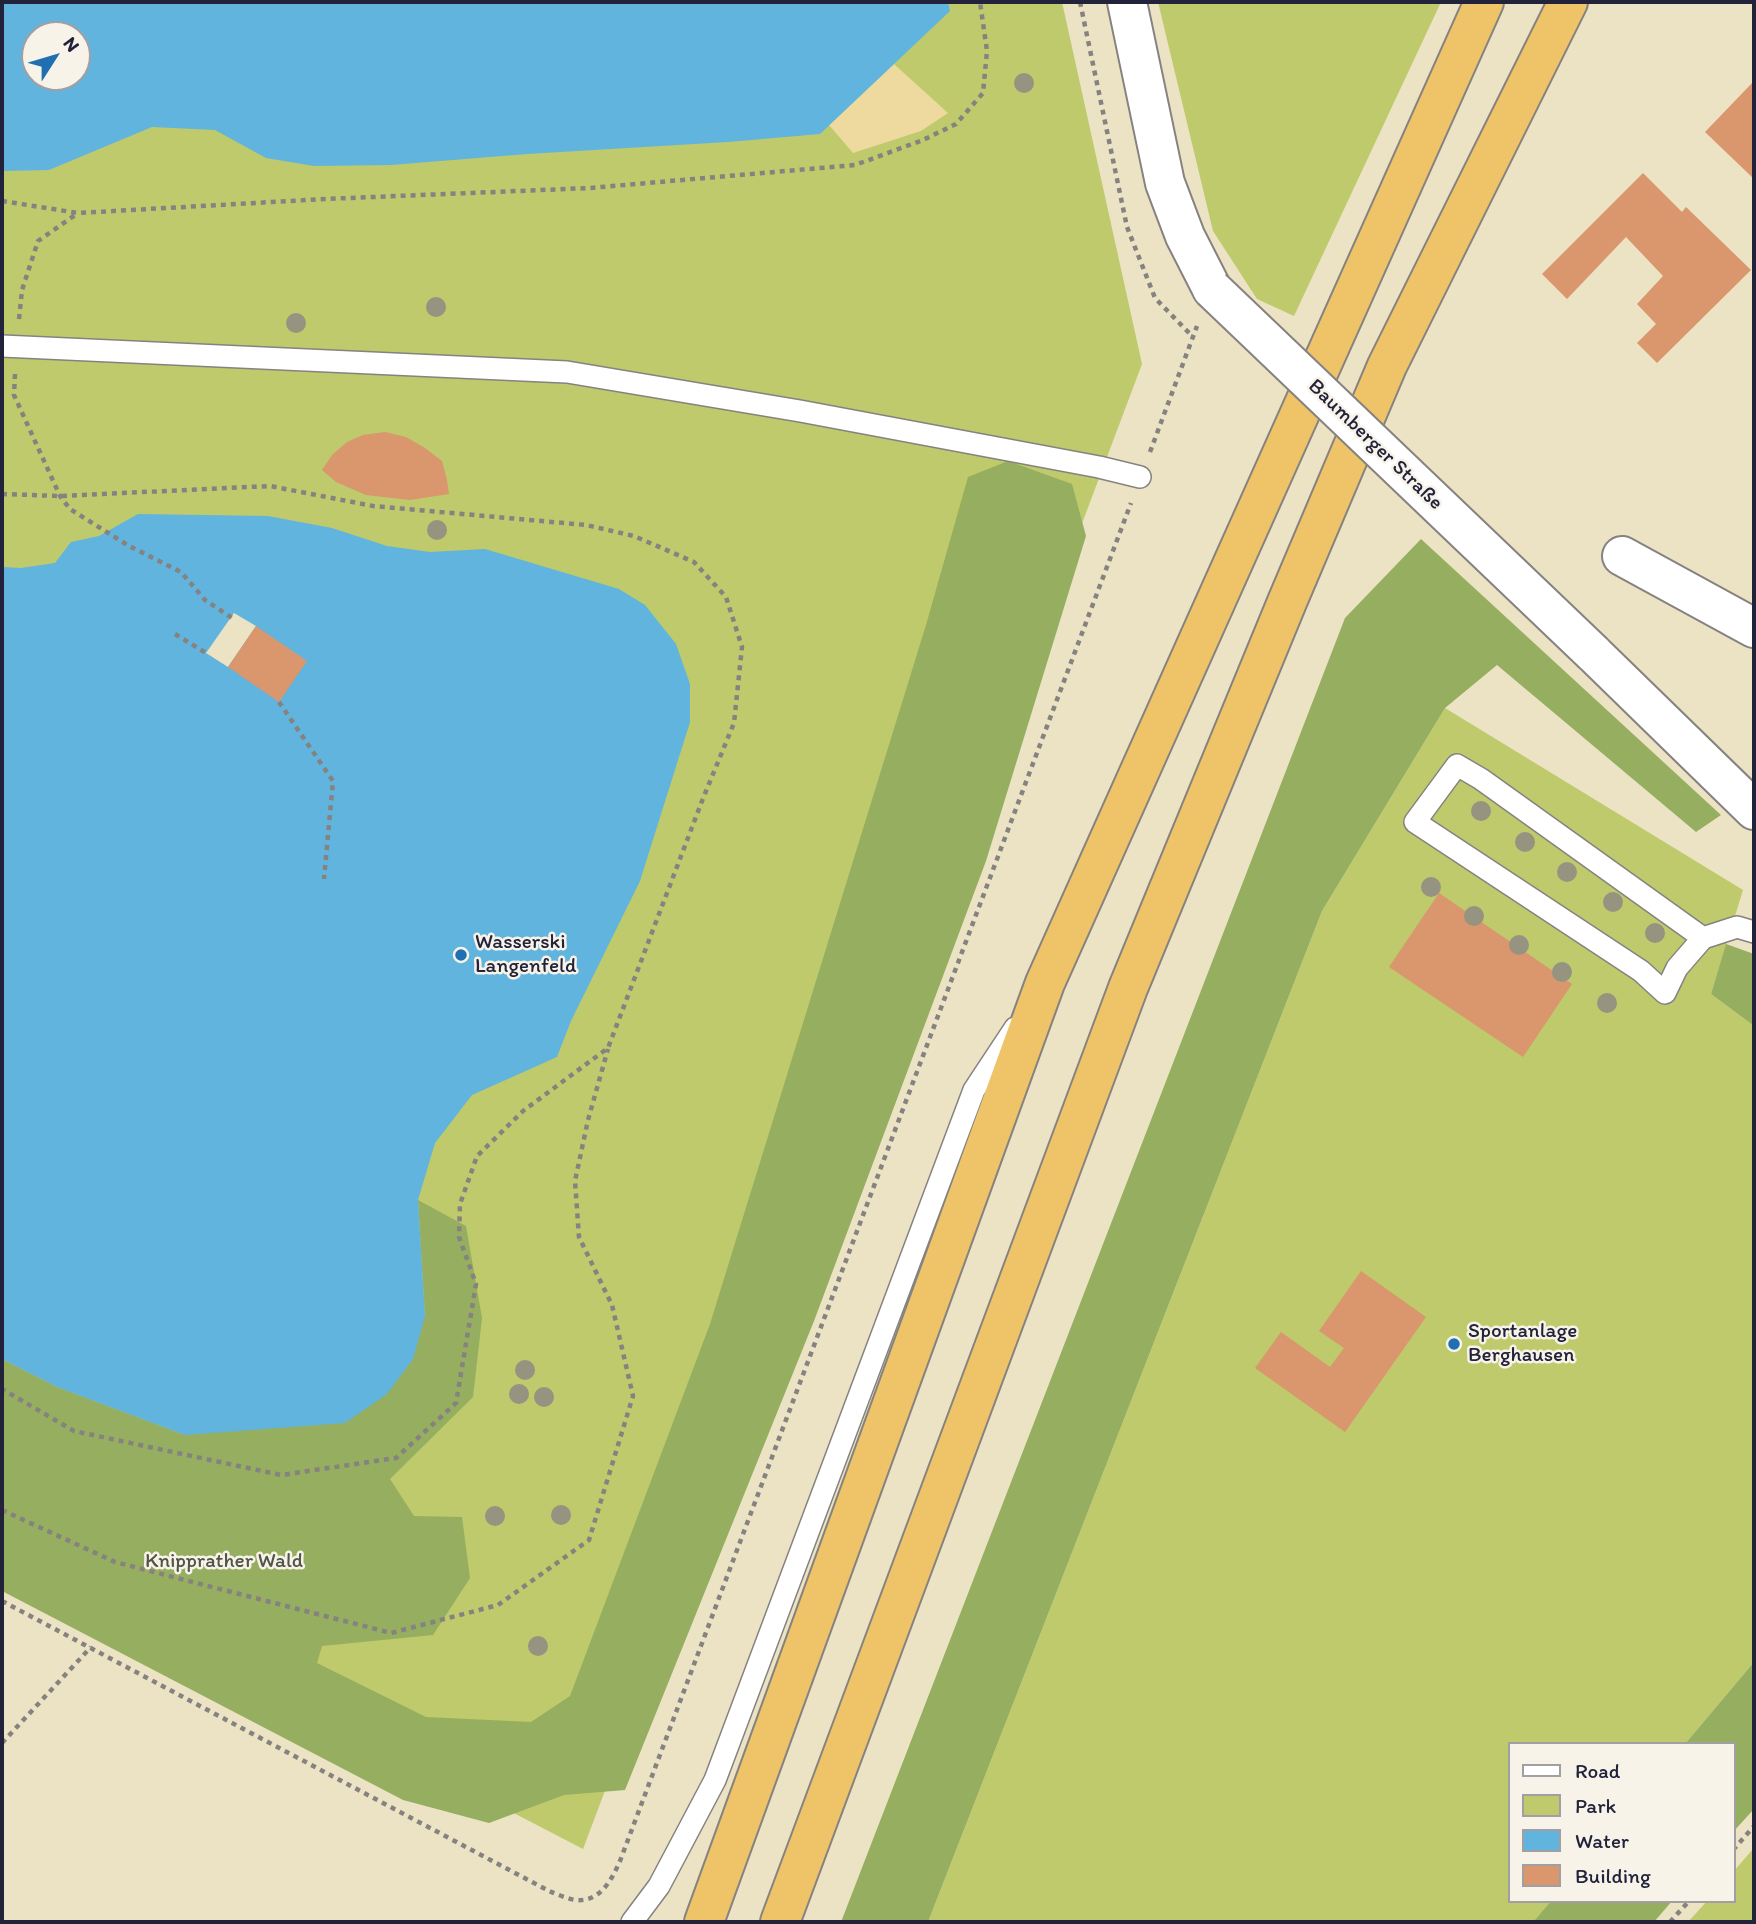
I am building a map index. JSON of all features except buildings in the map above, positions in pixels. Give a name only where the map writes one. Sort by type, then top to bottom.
[{"type":"highway","points":[[704,1922],[1045,983],[1484,2]]},
{"type":"highway","points":[[779,1922],[1128,988],[1387,366],[1568,2]]},
{"type":"street","name":"Baumberger Straße","points":[[1127,2],[1165,183],[1185,236],[1212,289],[1754,810]]},
{"type":"street","points":[[1622,556],[1754,628]]},
{"type":"lane","points":[[2,346],[566,372],[813,414],[1140,477]]},
{"type":"lane","points":[[1703,938],[1481,779],[1457,765],[1415,822],[1641,971],[1665,993],[1676,968],[1703,938],[1737,927],[1754,932]]},
{"type":"lane","points":[[632,1922],[659,1885],[715,1780],[974,1090],[1045,983]]},
{"type":"path","points":[[2,201],[78,213],[590,188],[855,165],[923,141],[956,124],[983,93],[986,51],[980,2]]},
{"type":"path","points":[[1080,2],[1127,227],[1155,298],[1192,336]]},
{"type":"path","points":[[2,1601],[549,1891],[575,1900],[594,1898],[611,1881],[1192,336],[1212,289]]},
{"type":"path","points":[[2,494],[60,496],[270,486],[373,506],[586,525],[634,536],[694,562],[726,597],[742,647],[734,723],[608,1048],[575,1181],[579,1237],[612,1305],[633,1396],[589,1540],[498,1605],[391,1633],[115,1562],[2,1510]]},
{"type":"path","points":[[70,509],[129,546],[181,572],[205,600],[232,618]]},
{"type":"path","points":[[175,634],[206,653]]},
{"type":"path","points":[[279,702],[333,781],[324,879]]},
{"type":"path","points":[[2,1389],[74,1431],[281,1475],[396,1458],[456,1403],[476,1284],[460,1237],[460,1204],[477,1156],[523,1111],[608,1048]]},
{"type":"path","points":[[2,1743],[91,1647]]},
{"type":"path","points":[[1735,1848],[1754,1826]]},
{"type":"path","points":[[1670,1922],[1687,1903]]},
{"type":"green space","name":"Wasserski Langenfeld","points":[[2,2],[1062,2],[1142,364],[583,1849],[2,1547]]},
{"type":"green space","points":[[1158,2],[1441,2],[1294,316],[1257,299],[1213,231]]},
{"type":"green space","name":"Knipprather Wald","points":[[1008,461],[1072,484],[1086,536],[986,861],[814,1321],[625,1790],[564,1795],[489,1823],[403,1800],[2,1591],[2,1359],[57,1387],[185,1435],[425,1316],[418,1200],[466,1226],[482,1318],[473,1397],[390,1479],[414,1516],[462,1517],[470,1578],[433,1635],[322,1646],[317,1663],[426,1717],[531,1722],[570,1696],[710,1324],[926,625],[968,477]]},
{"type":"green space","points":[[1421,539],[1721,815],[1696,832],[1497,665],[1445,708],[1322,911],[928,1922],[841,1922],[1345,618]]},
{"type":"green space","name":"Sportanlage Berghausen","points":[[1445,708],[1743,890],[1711,994],[1754,1026],[1754,1662],[1687,1742],[1508,1742],[1508,1903],[1549,1903],[1533,1922],[928,1922],[1322,911]]},
{"type":"green space","points":[[1726,944],[1754,954],[1754,1026],[1711,994]]},
{"type":"green space","points":[[1754,1662],[1754,1809],[1735,1830],[1735,1742],[1687,1742]]},
{"type":"green space","points":[[1754,1848],[1754,1922],[1688,1922],[1705,1903],[1735,1903],[1735,1870]]},
{"type":"green space","points":[[1549,1903],[1670,1903],[1654,1922],[1533,1922]]},
{"type":"sand","points":[[894,64],[948,113],[921,131],[853,153],[829,125]]},
{"type":"water","points":[[2,2],[948,2],[950,11],[820,134],[391,165],[314,166],[266,158],[215,130],[152,127],[49,170],[2,171]]},
{"type":"water","points":[[138,514],[268,516],[332,528],[387,546],[430,552],[485,549],[619,589],[645,605],[676,644],[690,684],[690,722],[640,881],[571,1021],[557,1057],[472,1095],[435,1143],[418,1200],[425,1316],[413,1359],[387,1394],[345,1423],[185,1435],[57,1387],[2,1359],[2,567],[21,568],[55,563],[71,542],[99,536]]},
{"type":"pier","points":[[234,613],[256,626],[228,667],[206,653]]},
{"type":"place","name":"Wasserski Langenfeld","points":[[461,955]]},
{"type":"place","name":"Sportanlage Berghausen","points":[[1454,1344]]}]
